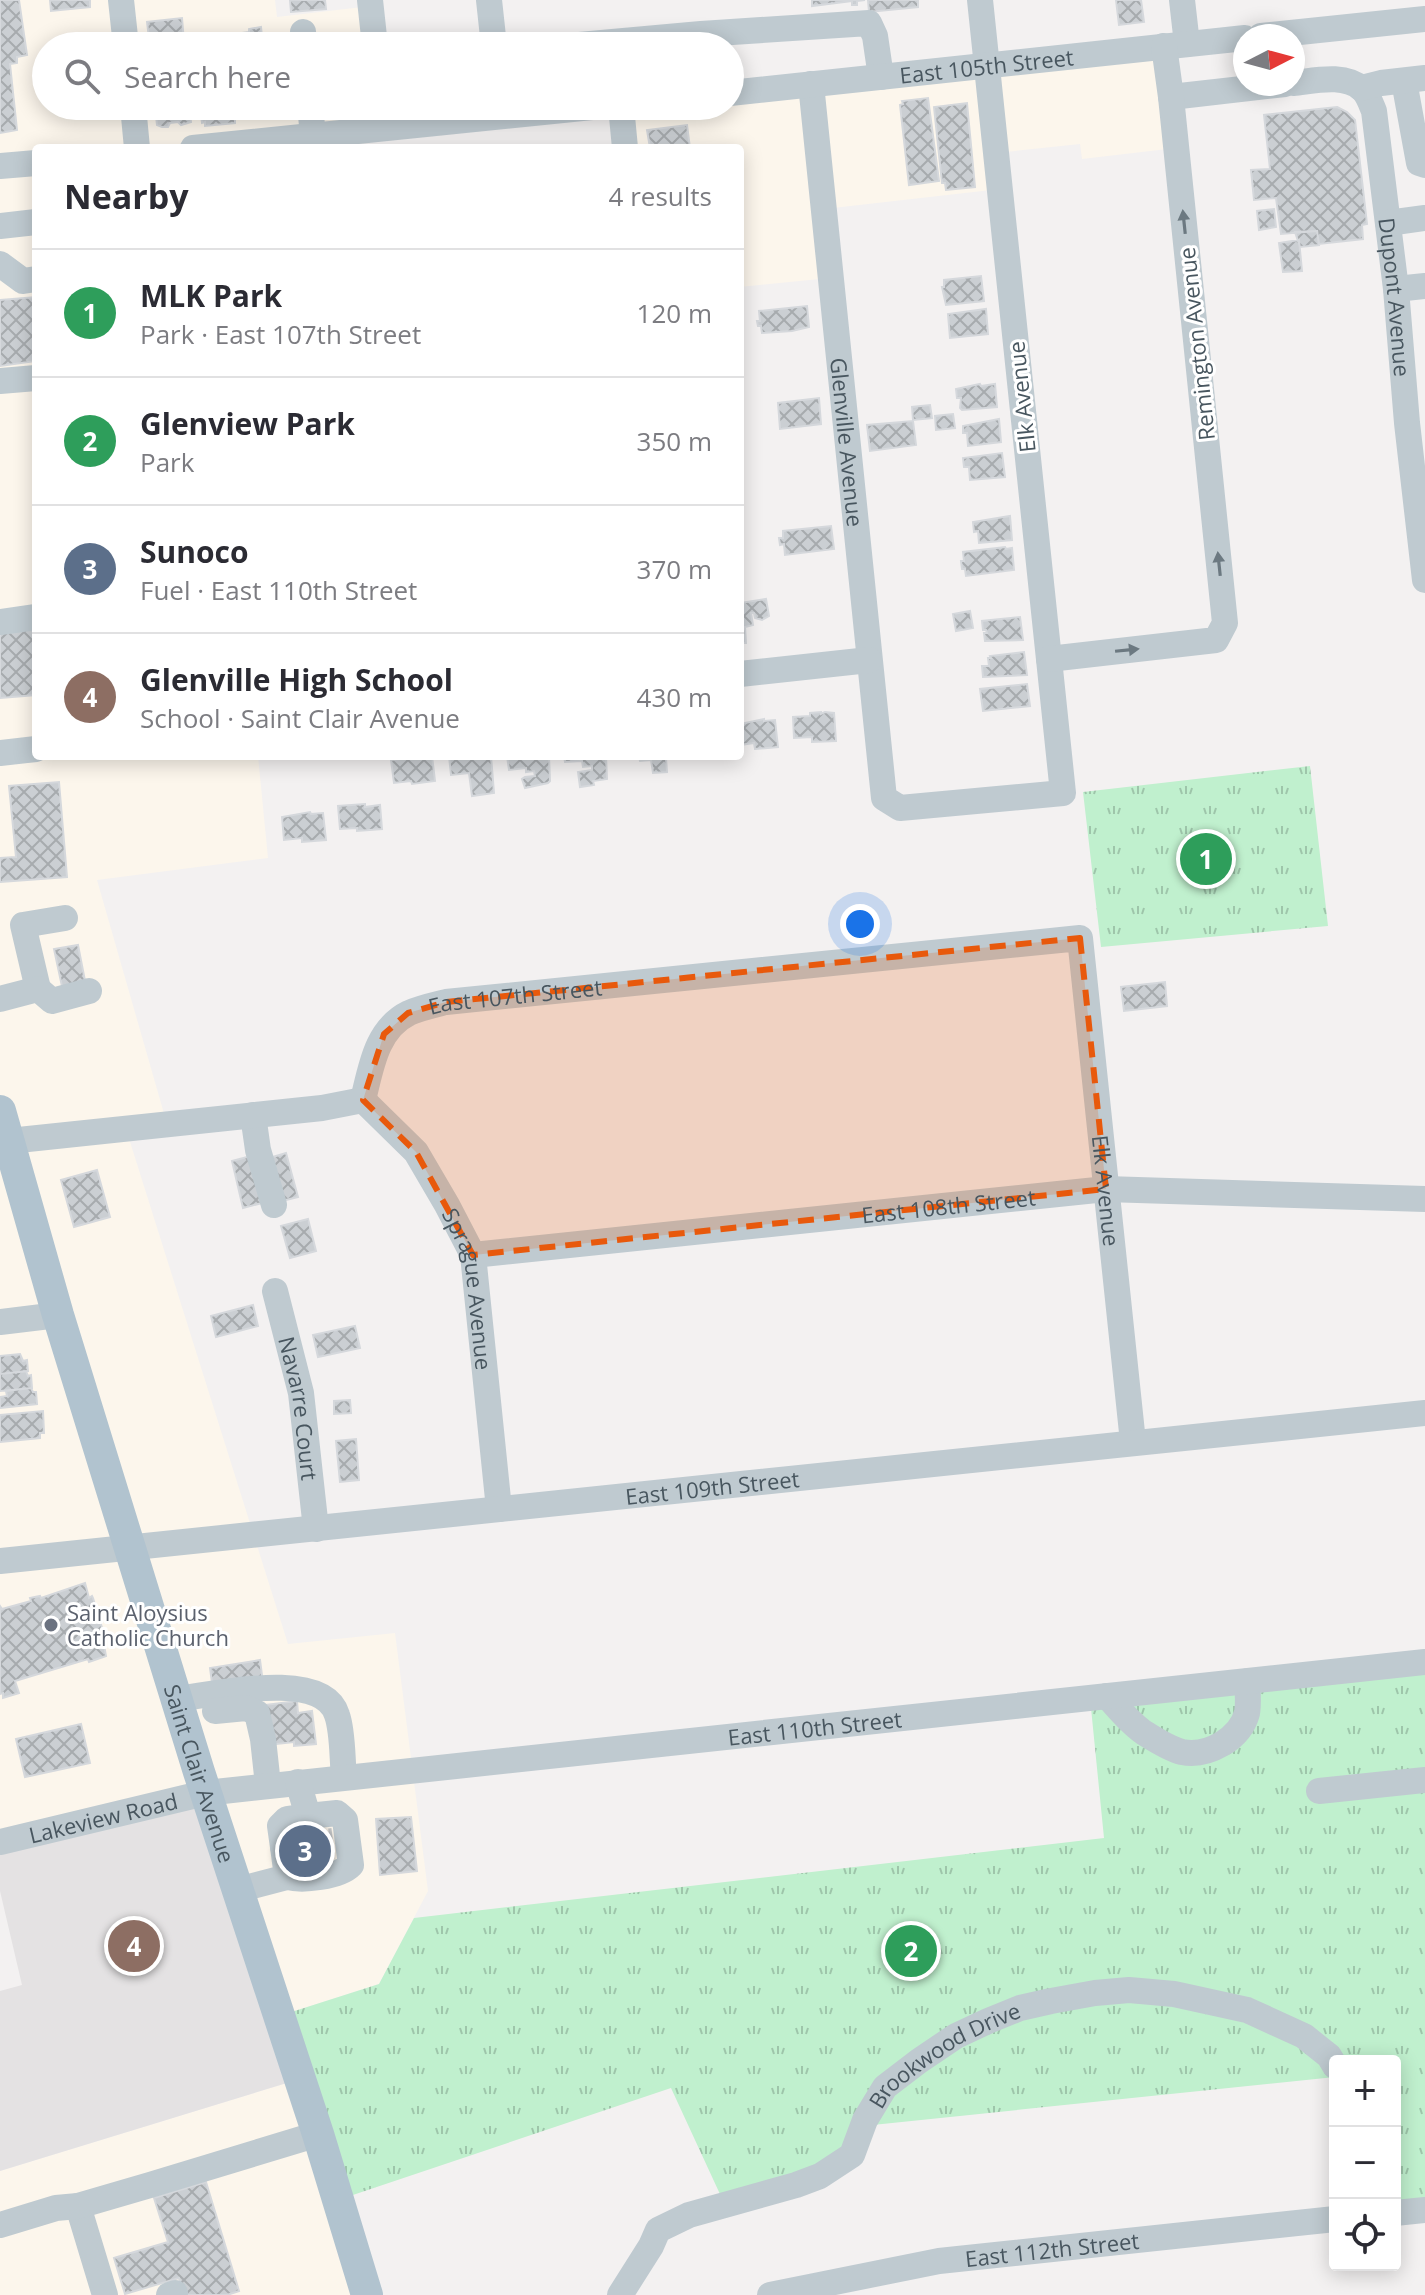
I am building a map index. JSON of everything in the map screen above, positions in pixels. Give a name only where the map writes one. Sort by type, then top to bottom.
[{"type":"main road","name":"Saint Clair Avenue","points":[[5,1126],[58,1315],[205,1793],[318,2134],[367,2295]]},
{"type":"street","points":[[121,0],[124,32]]},
{"type":"street","points":[[370,0],[373,32]]},
{"type":"street","points":[[489,0],[492,32]]},
{"type":"street","name":"Elk Avenue","points":[[884,798],[900,808],[1063,793],[980,0]]},
{"type":"street","name":"Remington Avenue","points":[[1049,659],[1216,640],[1225,623],[1171,97],[1182,0]]},
{"type":"street","points":[[1305,31],[1425,19]]},
{"type":"street","points":[[744,35],[869,23],[875,36],[881,77]]},
{"type":"street","name":"East 105th Street","points":[[744,91],[1233,39]]},
{"type":"street","points":[[1305,82],[1339,80],[1361,88],[1414,79],[1419,163],[1425,165]]},
{"type":"street","name":"Glenville Avenue","points":[[811,84],[884,798]]},
{"type":"street","name":"Dupont Avenue","points":[[1361,88],[1374,111],[1416,422],[1425,580]]},
{"type":"street","points":[[1171,97],[1233,90]]},
{"type":"street","points":[[134,120],[137,144]]},
{"type":"street","points":[[311,120],[313,135]]},
{"type":"street","points":[[230,144],[313,135],[370,120]]},
{"type":"street","points":[[622,120],[625,144]]},
{"type":"street","points":[[0,166],[32,163]]},
{"type":"street","points":[[1388,223],[1425,218]]},
{"type":"street","points":[[0,226],[32,222]]},
{"type":"street","points":[[0,264],[23,281],[32,280]]},
{"type":"street","points":[[1396,289],[1425,286]]},
{"type":"street","points":[[0,381],[32,378]]},
{"type":"street","points":[[0,622],[32,618]]},
{"type":"street","points":[[744,674],[869,660]]},
{"type":"street","points":[[0,753],[32,749]]},
{"type":"street","points":[[65,918],[23,925],[38,989],[52,1001],[89,991]]},
{"type":"street","name":"Elk Avenue","points":[[1080,938],[1133,1442]]},
{"type":"street","name":"East 107th Street","points":[[363,1100],[373,1059],[384,1034],[408,1013],[446,1002],[1080,938]]},
{"type":"street","points":[[0,999],[38,989]]},
{"type":"street","points":[[5,1126],[253,1115],[363,1100]]},
{"type":"street","name":"Sprague Avenue","points":[[363,1100],[416,1152],[473,1255],[499,1509]]},
{"type":"street","points":[[253,1115],[258,1150],[274,1205]]},
{"type":"street","name":"East 108th Street","points":[[473,1255],[1106,1189],[1425,1199]]},
{"type":"street","name":"Navarre Court","points":[[275,1291],[301,1393],[316,1529]]},
{"type":"street","points":[[0,1322],[58,1315]]},
{"type":"street","name":"East 109th Street","points":[[0,1561],[1425,1413]]},
{"type":"street","name":"East 110th Street","points":[[205,1793],[1425,1662]]},
{"type":"street","points":[[1107,1696],[1140,1729],[1162,1743],[1183,1752],[1203,1752],[1220,1746],[1236,1732],[1247,1713],[1248,1681]]},
{"type":"street","points":[[179,1708],[277,1687],[312,1692],[330,1700],[338,1715],[344,1777]]},
{"type":"street","points":[[179,1708],[246,1708],[257,1713],[268,1785]]},
{"type":"street","points":[[1319,1791],[1425,1780]]},
{"type":"street","points":[[298,1782],[308,1816]]},
{"type":"street","name":"Lakeview Road","points":[[0,1842],[205,1793]]},
{"type":"street","points":[[237,1890],[287,1877],[296,1879],[344,1872],[351,1865],[341,1840],[345,1820],[337,1813],[287,1819],[280,1826],[287,1846],[287,1877]]},
{"type":"street","name":"Brookwood Drive","points":[[620,2295],[658,2230],[689,2215],[820,2176],[852,2155],[865,2120],[885,2087],[956,2036],[1020,2008],[1095,1993],[1129,1990],[1174,1994],[1247,2010],[1304,2036],[1329,2056]]},
{"type":"street","points":[[0,2225],[56,2208],[78,2206],[318,2134]]},
{"type":"street","points":[[78,2206],[105,2295]]},
{"type":"street","points":[[1401,2212],[1425,2210]]},
{"type":"street","name":"East 112th Street","points":[[770,2295],[939,2261],[1329,2220]]},
{"type":"highlighted area","points":[[1080,938],[1106,1189],[473,1255],[416,1152],[363,1100],[384,1034],[408,1013],[446,1002]]},
{"type":"shaded area","points":[[0,0],[275,0],[277,17],[371,6],[374,32],[32,32],[32,120],[382,120],[383,128],[236,144],[32,144],[32,760],[258,760],[268,858],[97,880],[167,1124],[126,1129],[288,1644],[395,1633],[428,1891],[379,1984],[279,2016],[0,1842]]},
{"type":"shaded area","points":[[1164,46],[1176,148],[1082,159],[1080,144],[996,153],[1000,189],[824,209],[830,278],[744,287],[744,144],[625,144],[622,120],[744,120],[744,91]]},
{"type":"shaded area","points":[[205,1793],[300,2079],[0,2171],[0,1991],[22,1985],[0,1891],[0,1842]]},
{"type":"shaded area","points":[[300,2079],[367,2295],[0,2295],[0,2171]]},
{"type":"green space","points":[[1310,766],[1328,926],[1101,947],[1083,792]]},
{"type":"green space","points":[[1425,1662],[1425,2210],[1401,2212],[1401,2055],[1329,2055],[1329,2078],[863,2126],[852,2155],[725,2205],[671,2088],[338,2200],[279,2016],[379,1984],[414,1918],[1104,1838],[1090,1698]]},
{"type":"building","points":[[0,0],[19,0],[27,55],[17,57],[17,63],[10,64],[17,130],[0,133]]},
{"type":"building","points":[[50,0],[90,0],[90,7],[51,11]]},
{"type":"building","points":[[290,0],[325,0],[326,9],[291,12]]},
{"type":"building","points":[[812,0],[865,0],[857,1],[857,5],[852,5],[852,1],[812,6]]},
{"type":"building","points":[[868,0],[918,0],[918,7],[869,12]]},
{"type":"building","points":[[1116,0],[1141,0],[1144,22],[1119,25]]},
{"type":"building","points":[[182,18],[183,32],[148,32],[147,22]]},
{"type":"building","points":[[261,27],[262,32],[249,32],[249,29]]},
{"type":"building","points":[[928,98],[939,181],[909,185],[900,105],[902,101]]},
{"type":"building","points":[[967,103],[975,187],[946,190],[945,183],[942,183],[934,107]]},
{"type":"building","points":[[1337,107],[1355,120],[1367,224],[1362,225],[1363,239],[1319,244],[1317,231],[1281,234],[1276,198],[1254,200],[1251,170],[1270,169],[1264,115]]},
{"type":"building","points":[[156,120],[191,122],[181,125],[178,122],[170,123],[168,127],[157,125]]},
{"type":"building","points":[[202,120],[235,120],[235,123],[205,126],[205,122]]},
{"type":"building","points":[[687,125],[689,144],[649,144],[647,130]]},
{"type":"building","points":[[1274,209],[1276,227],[1259,230],[1257,211]]},
{"type":"building","points":[[1317,231],[1319,245],[1300,247],[1295,232]]},
{"type":"building","points":[[1299,240],[1302,271],[1283,272],[1279,243]]},
{"type":"building","points":[[981,276],[984,301],[946,305],[942,287],[944,280]]},
{"type":"building","points":[[32,297],[32,362],[0,366],[0,300]]},
{"type":"building","points":[[807,306],[809,327],[762,333],[761,326],[758,326],[759,311]]},
{"type":"building","points":[[986,309],[988,334],[950,338],[948,314]]},
{"type":"building","points":[[995,384],[997,407],[962,410],[956,389]]},
{"type":"building","points":[[819,398],[821,424],[780,429],[778,403]]},
{"type":"building","points":[[930,405],[932,418],[913,420],[912,407]]},
{"type":"building","points":[[953,414],[955,428],[936,430],[935,416]]},
{"type":"building","points":[[999,419],[1001,442],[968,446],[963,426]]},
{"type":"building","points":[[913,421],[916,445],[870,451],[867,425]]},
{"type":"building","points":[[1002,453],[1005,477],[970,480],[969,467],[964,467],[963,458]]},
{"type":"building","points":[[1010,516],[1012,540],[979,543],[973,522]]},
{"type":"building","points":[[831,526],[834,549],[785,555],[784,544],[780,545],[779,538],[783,538],[783,531]]},
{"type":"building","points":[[1012,548],[1014,570],[966,576],[961,561],[964,561],[963,552]]},
{"type":"building","points":[[766,599],[769,616],[762,620],[751,613],[753,625],[745,627],[746,643],[744,643],[744,602]]},
{"type":"building","points":[[970,611],[973,628],[956,631],[953,614]]},
{"type":"building","points":[[1020,617],[1023,640],[985,641],[984,633],[987,633],[983,630],[982,621]]},
{"type":"building","points":[[32,627],[32,695],[0,698],[0,630]]},
{"type":"building","points":[[1024,652],[1027,675],[983,677],[982,666],[989,666],[990,656]]},
{"type":"building","points":[[1027,684],[1030,706],[983,711],[980,689]]},
{"type":"building","points":[[834,713],[836,741],[812,742],[812,737],[794,738],[793,717]]},
{"type":"building","points":[[775,720],[778,747],[755,749],[754,743],[744,744],[744,723]]},
{"type":"building","points":[[391,760],[432,760],[435,781],[394,783]]},
{"type":"building","points":[[449,760],[491,760],[494,793],[472,796],[469,773],[451,775]]},
{"type":"building","points":[[508,760],[549,760],[550,781],[525,788],[522,779],[535,776],[534,771],[526,772],[526,768],[509,770]]},
{"type":"building","points":[[565,760],[606,760],[607,779],[580,787],[578,772],[592,770],[592,766],[583,767],[582,761]]},
{"type":"building","points":[[651,760],[666,760],[667,772],[653,773]]},
{"type":"building","points":[[59,782],[67,877],[0,882],[0,858],[16,857],[9,786]]},
{"type":"building","points":[[365,804],[365,807],[380,805],[382,829],[340,829],[338,806]]},
{"type":"building","points":[[323,813],[326,840],[284,840],[282,817]]},
{"type":"building","points":[[78,945],[86,986],[63,991],[54,949]]},
{"type":"building","points":[[1165,982],[1167,1006],[1124,1011],[1121,987]]},
{"type":"building","points":[[286,1153],[298,1197],[278,1202],[266,1159]]},
{"type":"building","points":[[251,1156],[262,1203],[243,1208],[232,1161]]},
{"type":"building","points":[[97,1170],[110,1217],[74,1227],[61,1180]]},
{"type":"building","points":[[308,1219],[316,1251],[290,1258],[281,1226]]},
{"type":"building","points":[[253,1305],[258,1326],[216,1337],[211,1316]]},
{"type":"building","points":[[355,1326],[360,1348],[318,1357],[313,1335]]},
{"type":"building","points":[[20,1354],[23,1361],[27,1360],[28,1371],[0,1374],[0,1356]]},
{"type":"building","points":[[26,1371],[28,1376],[31,1375],[32,1388],[0,1391],[0,1374]]},
{"type":"building","points":[[31,1388],[36,1392],[37,1404],[0,1408],[0,1397],[7,1396],[6,1391]]},
{"type":"building","points":[[350,1400],[351,1413],[334,1414],[334,1401]]},
{"type":"building","points":[[43,1411],[44,1433],[40,1433],[40,1438],[0,1442],[0,1415]]},
{"type":"building","points":[[356,1439],[359,1480],[340,1482],[336,1441]]},
{"type":"building","name":"Saint Aloysius Catholic Church","points":[[85,1583],[89,1598],[93,1598],[106,1641],[106,1656],[15,1681],[19,1693],[3,1698],[3,1693],[0,1694],[0,1606],[2,1609]]},
{"type":"building","points":[[260,1660],[263,1683],[213,1690],[210,1668]]},
{"type":"building","points":[[297,1701],[298,1713],[312,1711],[316,1744],[294,1746],[294,1742],[268,1745],[264,1705]]},
{"type":"building","points":[[81,1724],[90,1763],[25,1777],[16,1739]]},
{"type":"building","points":[[411,1817],[417,1871],[380,1875],[376,1819]]},
{"type":"building","points":[[206,2182],[239,2291],[227,2295],[184,2295],[179,2278],[125,2294],[114,2258],[168,2242],[154,2198]]},
{"type":"tunnel","points":[[291,1846],[333,1841]]},
{"type":"place","name":"MLK Park","points":[[1206,859]]},
{"type":"place","name":"Saint Aloysius Catholic Church","points":[[51,1625]]},
{"type":"place","name":"Sunoco","points":[[305,1851]]},
{"type":"place","name":"Glenville High School","points":[[134,1946]]},
{"type":"place","name":"Glenview Park","points":[[911,1951]]}]
